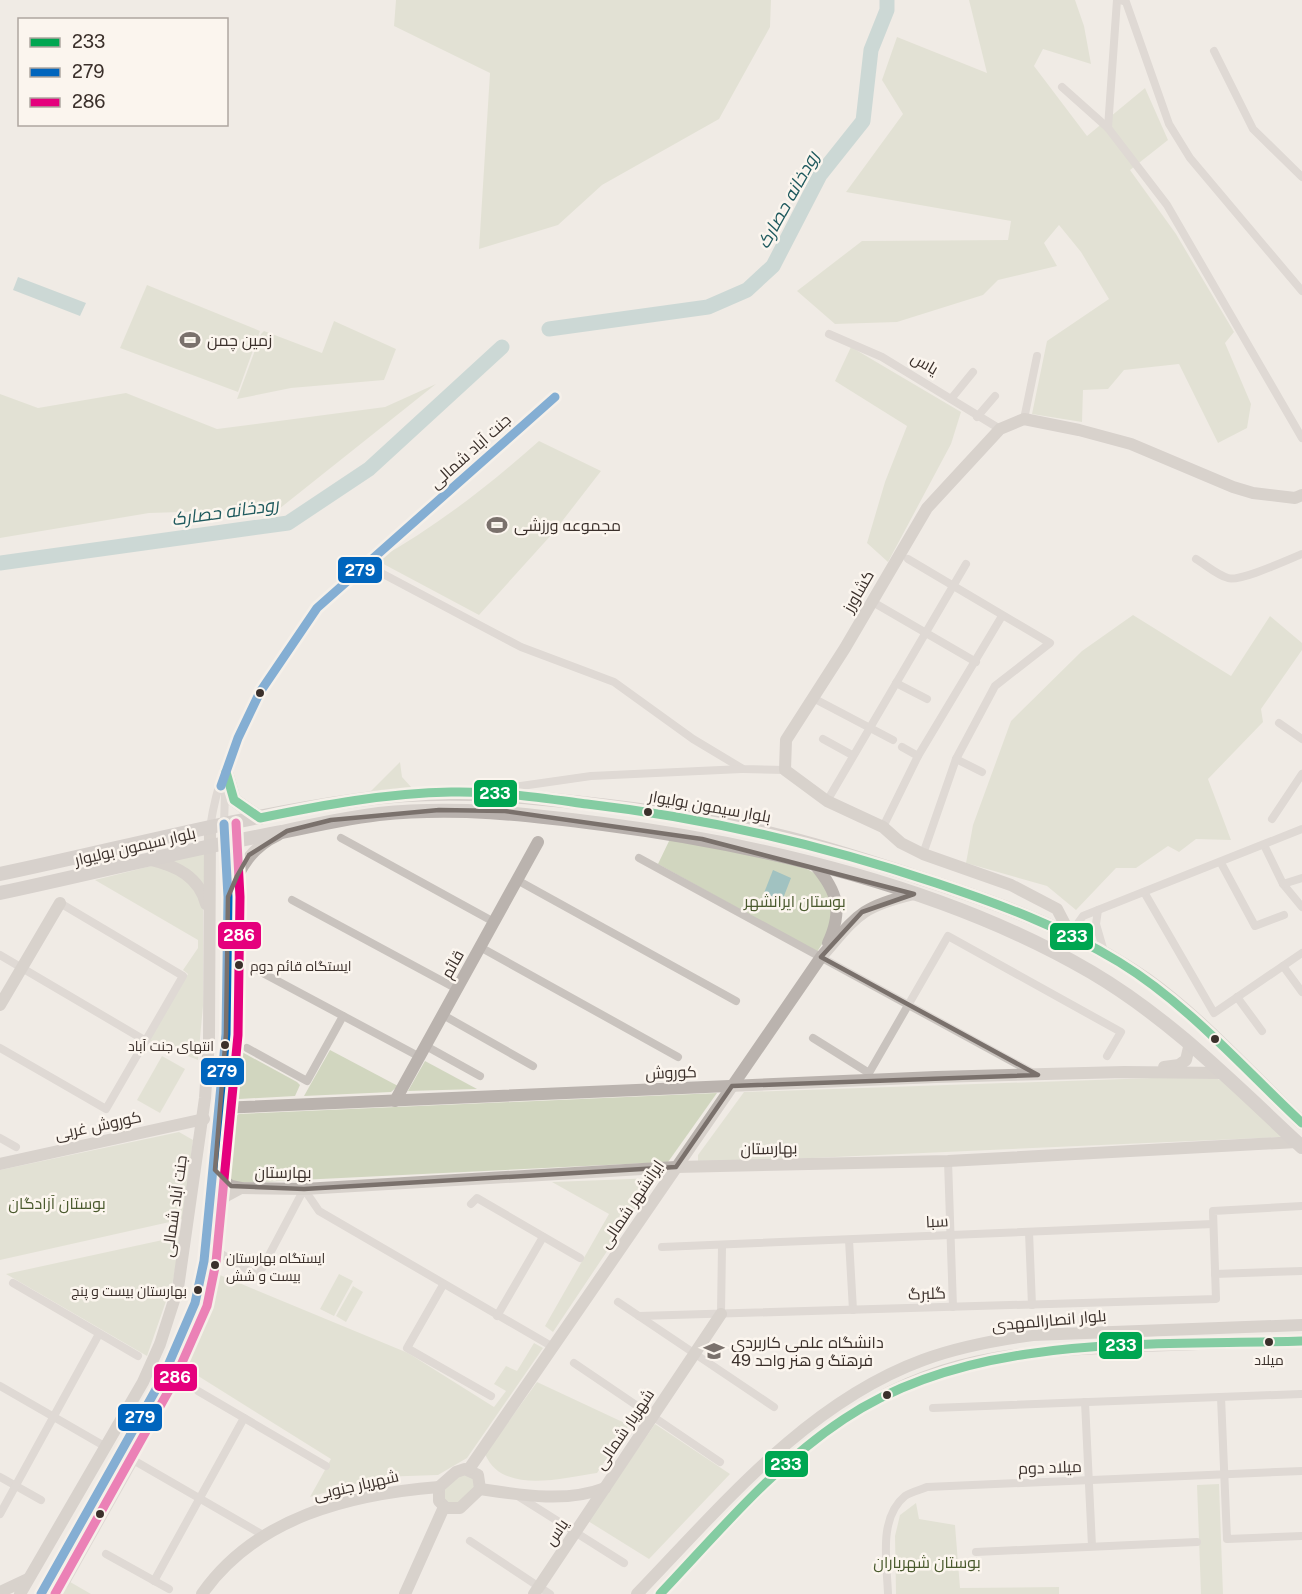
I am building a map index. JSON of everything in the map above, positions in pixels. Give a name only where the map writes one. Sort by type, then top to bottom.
[{"type":"main road","points":[[226,772],[234,800],[260,818]]},
{"type":"main road","name":"بلوار سیمون بولیوار","points":[[0,874],[217,826],[359,799],[480,792],[647,810],[777,835],[866,860],[978,896],[1070,934],[1147,981],[1224,1045],[1301,1120]]},
{"type":"main road","name":"بلوار سیمون بولیوار","points":[[0,893],[331,820],[380,814],[439,810],[505,811],[691,837],[815,865],[915,894],[978,916],[1052,951],[1121,992],[1190,1043],[1299,1144]]},
{"type":"street","points":[[1108,128],[1119,0],[1126,2],[1157,95],[1174,132],[1190,158],[1302,291]]},
{"type":"street","points":[[1214,51],[1253,129],[1302,177]]},
{"type":"street","points":[[1062,87],[1108,128],[1167,205],[1302,438]]},
{"type":"street","name":"یاس","points":[[829,334],[882,357],[1000,429]]},
{"type":"street","points":[[1037,356],[1024,419],[1131,444],[1233,487],[1253,493],[1295,498],[1302,495]]},
{"type":"street","points":[[951,399],[973,372]]},
{"type":"street","points":[[977,417],[994,396]]},
{"type":"street","name":"جنت آباد شمالی","points":[[41,1594],[163,1377],[195,1303],[204,1261],[215,1170],[226,1034],[228,897],[218,844],[215,794],[221,786],[252,705],[290,643],[317,608],[368,566],[555,397]]},
{"type":"street","name":"کشاورز","points":[[785,770],[786,740],[927,508],[1000,429],[1024,419]]},
{"type":"street","points":[[1196,559],[1228,578],[1244,579],[1259,570],[1302,554]]},
{"type":"street","points":[[908,559],[1050,643],[995,686],[956,759],[922,854]]},
{"type":"street","points":[[827,801],[966,564]]},
{"type":"street","points":[[368,566],[521,647],[614,682],[693,739],[743,769]]},
{"type":"street","points":[[871,601],[976,662]]},
{"type":"street","points":[[883,828],[918,756],[1002,616]]},
{"type":"street","points":[[896,682],[927,699]]},
{"type":"street","points":[[813,698],[893,740]]},
{"type":"street","points":[[1279,723],[1302,738]]},
{"type":"street","points":[[823,739],[852,755]]},
{"type":"street","points":[[902,747],[918,756]]},
{"type":"street","points":[[956,759],[982,772]]},
{"type":"street","points":[[480,792],[591,776],[743,769],[785,770],[827,801],[883,828],[901,843],[922,854],[1011,885],[1057,909],[1070,934],[1083,916],[1300,832]]},
{"type":"street","points":[[1272,819],[1302,774]]},
{"type":"street","name":"جنت آباد شمالی","points":[[217,826],[225,794],[221,786]]},
{"type":"street","points":[[228,897],[249,855],[266,840],[287,831]]},
{"type":"street","points":[[341,838],[494,922]]},
{"type":"street","name":"قائم","points":[[395,1101],[538,843]]},
{"type":"street","name":"جنت آباد شمالی","points":[[20,1594],[143,1382],[170,1317],[181,1274],[204,1119],[209,1040],[209,914],[218,844]]},
{"type":"street","points":[[1264,845],[1283,884],[1302,907]]},
{"type":"street","points":[[639,858],[1038,1076]]},
{"type":"street","points":[[152,860],[186,873],[201,890],[209,914]]},
{"type":"street","points":[[1221,863],[1256,926],[1284,915]]},
{"type":"street","points":[[815,865],[830,887],[837,906],[836,924],[821,957]]},
{"type":"street","points":[[1283,884],[1302,878]]},
{"type":"street","points":[[517,880],[736,1001]]},
{"type":"street","points":[[1144,892],[1214,1013],[1302,953]]},
{"type":"street","points":[[821,957],[862,912],[882,902],[915,894]]},
{"type":"street","points":[[292,900],[457,989]]},
{"type":"street","points":[[0,1005],[60,903],[183,976],[106,1109],[0,1048]]},
{"type":"street","points":[[1098,910],[1096,924],[1105,955]]},
{"type":"street","points":[[813,1038],[869,1073],[948,936],[1120,1032],[1107,1056]]},
{"type":"street","points":[[480,948],[678,1057]]},
{"type":"street","points":[[0,956],[146,1041]]},
{"type":"street","name":"ایرانشهر شمالی","points":[[469,1469],[821,957]]},
{"type":"street","points":[[1283,966],[1302,992]]},
{"type":"street","points":[[259,971],[343,1016],[480,1076]]},
{"type":"street","points":[[1237,997],[1262,1031]]},
{"type":"street","points":[[443,1015],[533,1066]]},
{"type":"street","points":[[247,1048],[307,1081],[343,1016]]},
{"type":"street","points":[[1124,1072],[1179,1065],[1186,1060],[1190,1043]]},
{"type":"street","points":[[1124,1072],[1223,1073]]},
{"type":"street","name":"کوروش","points":[[219,1108],[1124,1072]]},
{"type":"street","name":"کوروش غربی","points":[[0,1164],[204,1119]]},
{"type":"street","points":[[0,1138],[16,1147]]},
{"type":"street","name":"بهارستان","points":[[215,1170],[219,1177],[231,1186],[304,1189],[676,1167],[948,1161],[1299,1144]]},
{"type":"street","points":[[948,1161],[952,1307]]},
{"type":"street","name":"بهارستان","points":[[210,1211],[226,1196],[241,1188]]},
{"type":"street","points":[[218,1252],[258,1276],[304,1189],[319,1211],[553,1347]]},
{"type":"street","points":[[471,1204],[477,1198],[580,1258]]},
{"type":"street","points":[[1302,1206],[1213,1211],[1215,1274],[1302,1271]]},
{"type":"street","name":"سبا","points":[[662,1247],[1213,1224]]},
{"type":"street","points":[[1029,1232],[1032,1305]]},
{"type":"street","points":[[498,1316],[543,1237]]},
{"type":"street","points":[[849,1240],[853,1310]]},
{"type":"street","points":[[721,1314],[722,1246]]},
{"type":"street","name":"گلبرگ","points":[[639,1316],[1216,1299],[1215,1274]]},
{"type":"street","points":[[13,1283],[138,1356]]},
{"type":"street","points":[[443,1285],[407,1348],[491,1396]]},
{"type":"street","points":[[618,1302],[774,1407]]},
{"type":"street","name":"شهریار شمالی","points":[[480,1490],[517,1495],[588,1495],[605,1488],[721,1314]]},
{"type":"street","name":"بلوار انصارالمهدی","points":[[637,1594],[793,1438],[853,1394],[922,1360],[997,1340],[1033,1335],[1302,1326]]},
{"type":"street","points":[[0,1514],[99,1334]]},
{"type":"street","name":"بلوار انصارالمهدی","points":[[660,1594],[803,1450],[856,1411],[918,1379],[958,1365],[1017,1353],[1302,1341]]},
{"type":"street","points":[[574,1363],[720,1462]]},
{"type":"street","points":[[0,1386],[106,1447]]},
{"type":"street","points":[[198,1391],[326,1466]]},
{"type":"street","points":[[933,1408],[1301,1394]]},
{"type":"street","points":[[1221,1397],[1227,1539],[1302,1536]]},
{"type":"street","points":[[1085,1402],[1092,1546]]},
{"type":"street","points":[[154,1581],[244,1418]]},
{"type":"street","points":[[121,1453],[263,1535]]},
{"type":"street","points":[[65,1584],[134,1461]]},
{"type":"street","points":[[469,1469],[478,1475],[480,1490],[460,1508],[444,1507],[437,1496],[439,1486],[456,1472],[469,1469]]},
{"type":"street","name":"میلاد دوم","points":[[888,1594],[887,1530],[893,1509],[906,1495],[927,1487],[1302,1471]]},
{"type":"street","points":[[0,1477],[41,1500]]},
{"type":"street","name":"شهریار جنوبی","points":[[202,1594],[236,1557],[263,1535],[297,1518],[342,1502],[380,1493],[439,1486]]},
{"type":"street","name":"یاس","points":[[536,1590],[605,1488]]},
{"type":"street","points":[[517,1495],[624,1563]]},
{"type":"street","points":[[405,1594],[444,1507]]},
{"type":"street","points":[[470,1540],[536,1590],[550,1594]]},
{"type":"street","points":[[976,1552],[1197,1542]]},
{"type":"street","points":[[106,1554],[169,1589]]},
{"type":"street","points":[[0,1592],[31,1577]]},
{"type":"street","points":[[49,1579],[50,1594]]},
{"type":"highlighted area","points":[[439,810],[505,811],[702,839],[914,894],[862,912],[821,957],[1038,1075],[732,1086],[676,1167],[304,1189],[231,1186],[215,1170],[226,1034],[228,897],[237,876],[249,855],[287,831],[331,820]]},
{"type":"green space","points":[[396,0],[771,0],[770,27],[719,119],[602,185],[558,225],[479,249],[490,73],[394,26]]},
{"type":"green space","points":[[969,0],[1075,0],[1084,26],[1091,64],[1043,49],[1034,66],[1087,136],[1145,88],[1168,140],[1130,170],[1176,234],[1234,332],[1225,343],[1251,404],[1247,428],[1218,443],[1179,364],[1124,370],[1108,389],[1083,390],[1082,422],[1032,414],[1047,341],[1109,299],[1081,252],[1059,225],[1044,243],[1057,266],[998,280],[983,295],[897,322],[835,324],[797,291],[862,241],[1008,240],[1011,221],[846,192],[903,114],[882,80],[897,37],[987,73]]},
{"type":"green space","name":"زمین چمن","points":[[147,285],[260,331],[238,392],[120,348]]},
{"type":"green space","points":[[334,321],[396,349],[384,380],[291,388],[237,399],[264,331],[322,353]]},
{"type":"green space","points":[[851,347],[961,412],[951,444],[888,562],[867,543],[885,482],[907,426],[835,381]]},
{"type":"green space","points":[[436,384],[279,509],[149,513],[0,538],[0,394],[38,408],[126,393],[217,429],[385,407]]},
{"type":"green space","name":"مجموعه ورزشی","points":[[539,441],[601,471],[553,533],[479,615],[376,560],[420,534],[461,505]]},
{"type":"green space","points":[[1133,615],[1231,676],[1270,616],[1302,643],[1302,650],[1261,709],[1263,722],[1208,779],[1231,840],[1196,839],[1179,852],[1168,846],[1136,868],[1116,868],[1076,910],[1047,886],[966,863],[973,825],[1011,721],[1082,651]]},
{"type":"green space","points":[[400,762],[402,777],[412,788],[371,791]]},
{"type":"green space","name":"بوستان ایرانشهر","points":[[670,839],[766,857],[802,867],[814,873],[827,889],[832,903],[833,917],[830,930],[817,952],[658,864]]},
{"type":"green space","points":[[204,853],[207,895],[167,862]]},
{"type":"green space","points":[[159,866],[187,877],[203,906],[203,1006],[198,1060],[149,1041],[188,974],[183,970],[198,948],[198,940],[95,880]]},
{"type":"green space","points":[[231,1046],[297,1082],[300,1085],[295,1096],[239,1099],[230,1095],[228,1087]]},
{"type":"green space","points":[[330,1050],[398,1086],[391,1092],[304,1096]]},
{"type":"green space","points":[[162,1056],[185,1069],[160,1113],[137,1100]]},
{"type":"green space","points":[[425,1061],[477,1089],[408,1091]]},
{"type":"green space","points":[[1210,1076],[1223,1081],[1283,1137],[698,1163],[698,1155],[744,1092]]},
{"type":"green space","points":[[717,1093],[668,1162],[239,1183],[229,1181],[218,1166],[224,1122],[239,1114]]},
{"type":"green space","name":"بوستان آزادگان","points":[[179,1132],[193,1140],[183,1219],[0,1260],[0,1170]]},
{"type":"green space","points":[[656,1178],[553,1332],[545,1326],[609,1214],[552,1182]]},
{"type":"green space","points":[[181,1236],[173,1281],[147,1356],[6,1274]]},
{"type":"green space","points":[[215,1273],[408,1353],[494,1407],[506,1391],[494,1384],[506,1366],[517,1371],[534,1343],[543,1348],[467,1458],[438,1475],[379,1477],[310,1497],[331,1459],[187,1369]]},
{"type":"green space","points":[[339,1274],[353,1281],[334,1316],[320,1309]]},
{"type":"green space","points":[[353,1286],[363,1292],[346,1322],[336,1316]]},
{"type":"green space","points":[[537,1382],[629,1425],[597,1473],[534,1481],[505,1475],[493,1467],[485,1454]]},
{"type":"green space","points":[[655,1424],[730,1474],[649,1559],[588,1521]]},
{"type":"green space","points":[[465,1472],[478,1483],[459,1505],[444,1502],[444,1486]]},
{"type":"green space","points":[[1219,1484],[1223,1594],[1201,1594],[1197,1485]]},
{"type":"green space","name":"بوستان شهریاران","points":[[916,1503],[919,1519],[955,1525],[960,1588],[1059,1587],[1059,1594],[896,1594],[895,1536],[900,1515]]},
{"type":"green space","points":[[58,1575],[91,1594],[52,1594]]},
{"type":"water","points":[[18,277],[86,303],[80,316],[13,290]]},
{"type":"water","points":[[773,870],[791,878],[782,901],[764,893]]},
{"type":"waterway","name":"رودخانه حصارک","points":[[549,329],[708,307],[747,290],[773,266],[820,175],[863,121],[871,50],[887,10],[887,0]]},
{"type":"waterway","name":"رودخانه حصارک","points":[[0,563],[288,523],[369,469],[502,347]]},
{"type":"transit line","name":"279","points":[[221,786],[238,738],[260,692],[317,608],[555,397]]},
{"type":"transit line","name":"233","points":[[226,772],[234,800],[260,818],[379,797],[468,792],[519,795],[676,817],[764,834],[936,883],[1030,917],[1097,949],[1145,979],[1215,1038],[1302,1123]]},
{"type":"transit line","name":"286","points":[[55,1594],[173,1383],[207,1306],[216,1262],[238,1035],[240,897],[236,823]]},
{"type":"transit line","name":"279","points":[[41,1594],[163,1377],[195,1303],[204,1261],[226,1034],[228,897],[224,824]]},
{"type":"transit line","name":"233","points":[[660,1594],[747,1501],[793,1458],[844,1419],[895,1391],[949,1371],[1006,1357],[1065,1349],[1125,1345],[1302,1341]]},
{"type":"place","name":"زمین چمن","points":[[190,340]]},
{"type":"place","name":"مجموعه ورزشی","points":[[497,525]]},
{"type":"place","name":"ایستگاه قائم دوم","points":[[239,965]]},
{"type":"place","name":"انتهای جنت آباد","points":[[225,1045]]},
{"type":"place","name":"ایستگاه بهارستان بیست و شش","points":[[215,1265]]},
{"type":"place","name":"بهارستان بیست و پنج","points":[[198,1290]]},
{"type":"place","name":"میلاد","points":[[1269,1342]]},
{"type":"place","name":"دانشگاه علمی کاربردی فرهتگ و هنر واحد 49","points":[[714,1351]]}]
